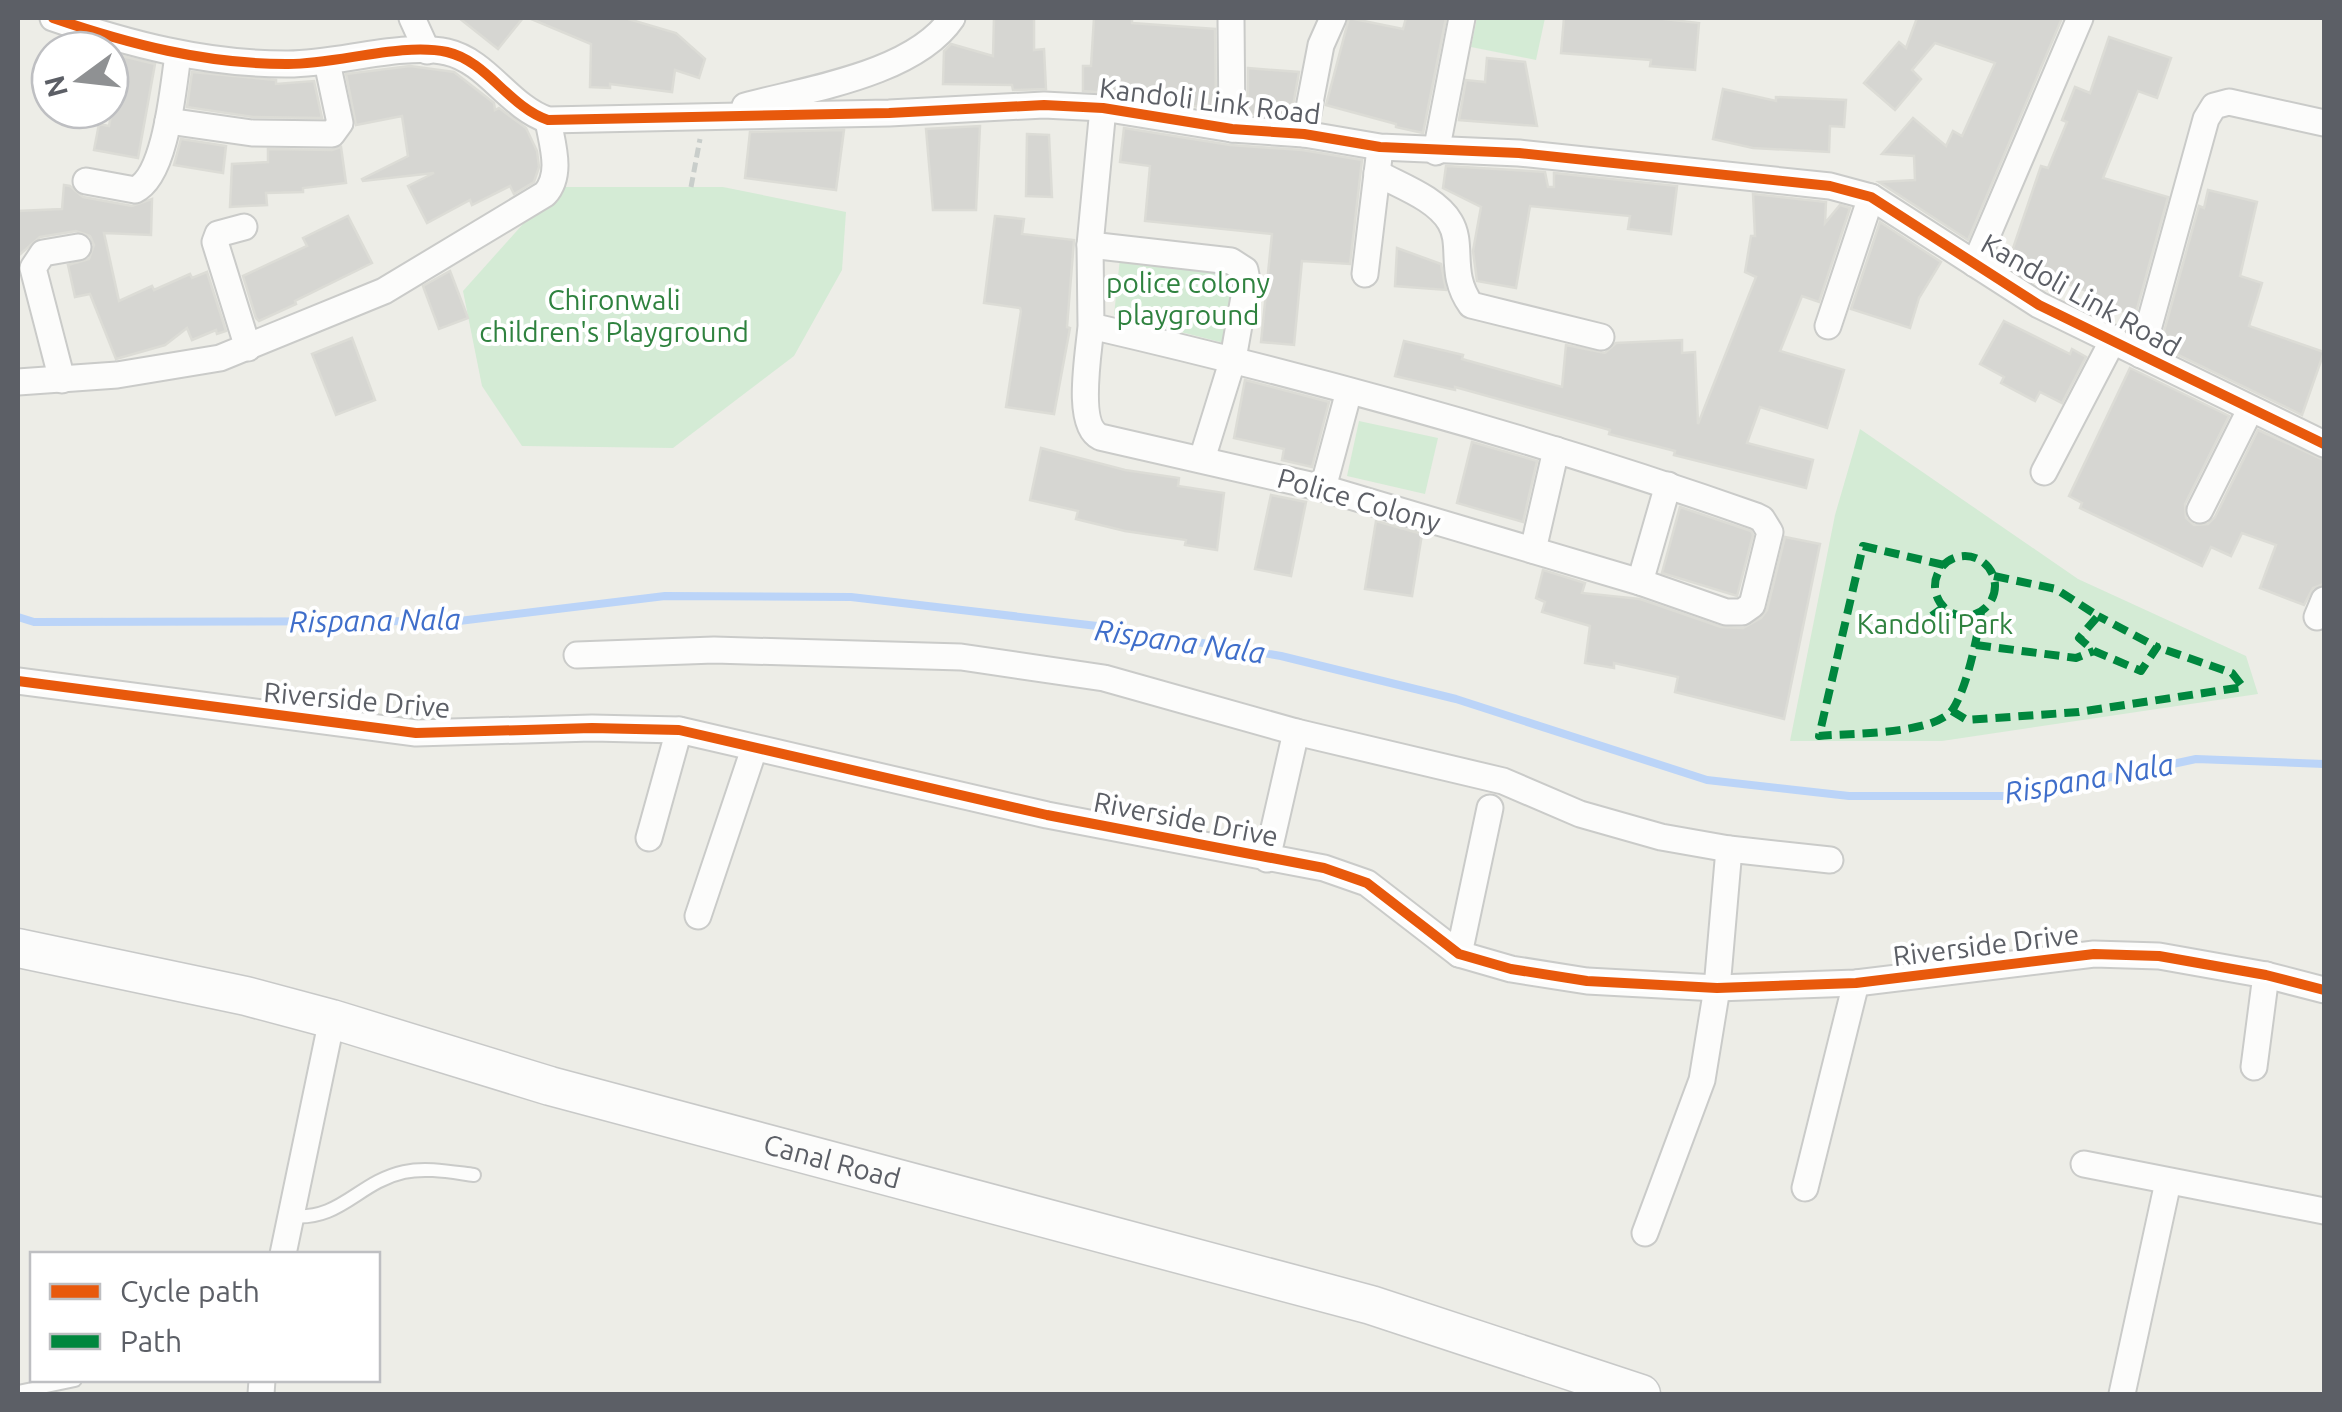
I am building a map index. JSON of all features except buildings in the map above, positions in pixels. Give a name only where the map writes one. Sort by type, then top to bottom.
[{"type":"street","points":[[18,382],[62,380],[220,358],[248,348],[384,291],[545,194],[553,186],[555,175],[548,120],[532,114],[466,58],[427,50],[285,64],[178,55],[52,18]]},
{"type":"street","points":[[412,18],[427,50]]},
{"type":"street","points":[[704,117],[846,79],[892,62],[920,49],[943,31],[952,18]]},
{"type":"street","points":[[1231,18],[1232,129]]},
{"type":"street","points":[[1304,134],[1312,82],[1332,18]]},
{"type":"street","points":[[1436,152],[1462,18]]},
{"type":"street","points":[[1975,264],[2080,18]]},
{"type":"street","points":[[86,181],[135,190],[152,176],[168,121],[178,55]]},
{"type":"street","points":[[168,121],[252,133],[332,134],[340,123],[327,62]]},
{"type":"street","points":[[2141,355],[2206,119],[2214,106],[2229,102],[2324,123]]},
{"type":"street","name":"Kandoli Link Road","points":[[548,120],[1044,105],[1103,108],[1232,129],[1304,134],[1378,160],[1436,152],[1539,155],[1830,186],[1871,198],[2039,304],[2324,444]]},
{"type":"street","points":[[1103,108],[1090,245],[1090,326],[1233,359],[1668,485],[1640,582]]},
{"type":"street","points":[[1366,274],[1378,160]]},
{"type":"street","points":[[1378,160],[1450,221],[1455,235],[1457,281],[1470,306],[1601,337]]},
{"type":"street","points":[[1828,326],[1871,198]]},
{"type":"street","points":[[244,228],[218,234],[214,242],[248,348]]},
{"type":"street","points":[[1090,245],[1239,264],[1247,280],[1233,359],[1202,459]]},
{"type":"street","points":[[62,380],[33,268],[43,253],[78,247]]},
{"type":"street","name":"Police Colony","points":[[1090,326],[1085,410],[1092,433],[1323,488],[1640,582],[1726,612],[1742,612],[1752,605],[1770,532],[1768,524],[1756,516],[1668,485]]},
{"type":"street","points":[[2044,472],[2114,338]]},
{"type":"street","points":[[1323,488],[1349,392]]},
{"type":"street","points":[[2200,510],[2250,410]]},
{"type":"street","points":[[1533,550],[1556,450]]},
{"type":"street","points":[[578,655],[714,650],[961,658],[1104,678],[1296,732],[1503,780],[1580,814],[1662,837],[1830,860]]},
{"type":"street","name":"Riverside Drive","points":[[18,681],[416,733],[679,730],[1047,815],[1324,868],[1367,883],[1459,954],[1511,969],[1587,981],[1717,988],[1856,983],[2094,954],[2159,956],[2324,990]]},
{"type":"street","points":[[648,838],[679,730]]},
{"type":"street","points":[[1267,859],[1296,732]]},
{"type":"street","points":[[698,916],[754,748]]},
{"type":"street","points":[[1459,954],[1490,808]]},
{"type":"street","points":[[1645,1233],[1702,1080],[1717,988],[1729,849]]},
{"type":"street","name":"Canal Road","points":[[18,948],[246,996],[332,1019],[550,1086],[1371,1306],[1641,1394]]},
{"type":"street","points":[[2254,1068],[2266,975]]},
{"type":"street","points":[[1805,1188],[1856,983]]},
{"type":"street","points":[[283,1252],[332,1019]]},
{"type":"street","points":[[2084,1164],[2324,1210]]},
{"type":"street","points":[[2122,1394],[2168,1182]]},
{"type":"lane","points":[[291,1216],[320,1216],[374,1184],[404,1172],[424,1169],[474,1175]]},
{"type":"lane","points":[[18,1392],[66,1382]]},
{"type":"path","points":[[690,187],[704,117]]},
{"type":"green space","points":[[1477,18],[1545,18],[1536,60],[1471,47]]},
{"type":"green space","name":"Chironwali children's Playground","points":[[556,187],[723,187],[846,212],[842,270],[794,356],[673,448],[522,446],[482,386],[463,291]]},
{"type":"green space","name":"police colony playground","points":[[1120,258],[1235,269],[1224,343],[1114,315]]},
{"type":"green space","points":[[1359,421],[1438,438],[1425,494],[1347,476]]},
{"type":"green space","name":"Kandoli Park","points":[[1860,429],[2078,579],[2246,656],[2258,694],[1942,741],[1790,741],[1835,515]]},
{"type":"waterway","name":"Rispana Nala","points":[[18,617],[34,622],[459,621],[665,596],[851,597],[1106,627],[1281,656],[1456,699],[1707,780],[1849,796],[2022,796],[2196,759],[2324,764]]},
{"type":"marked path","points":[[1944,565],[1863,546],[1819,736],[1911,728],[1944,718],[1963,688],[1981,612]]},
{"type":"marked path","points":[[1965,556],[1986,565],[1995,586],[1986,607],[1965,616],[1944,607],[1935,586],[1944,565],[1965,556]]},
{"type":"marked path","points":[[1994,576],[2056,589],[2098,616],[2079,638],[2094,651],[2141,671],[2157,647],[2098,616]]},
{"type":"marked path","points":[[1913,629],[1944,607]]},
{"type":"marked path","points":[[1976,645],[2076,658],[2094,651]]},
{"type":"marked path","points":[[1952,711],[1967,720],[2079,712],[2243,687],[2232,673],[2157,647]]},
{"type":"cycle path","points":[[53,18],[168,51],[256,63],[305,63],[409,50],[447,52],[474,65],[521,105],[548,120],[889,113],[1044,105],[1103,108],[1380,147],[1519,153],[1830,186],[1871,197],[2039,305],[2324,444]]},
{"type":"cycle path","points":[[18,681],[416,733],[679,730],[1047,815],[1324,868],[1367,883],[1459,954],[1511,969],[1587,981],[1717,988],[1856,983],[2094,954],[2159,956],[2324,990]]}]
